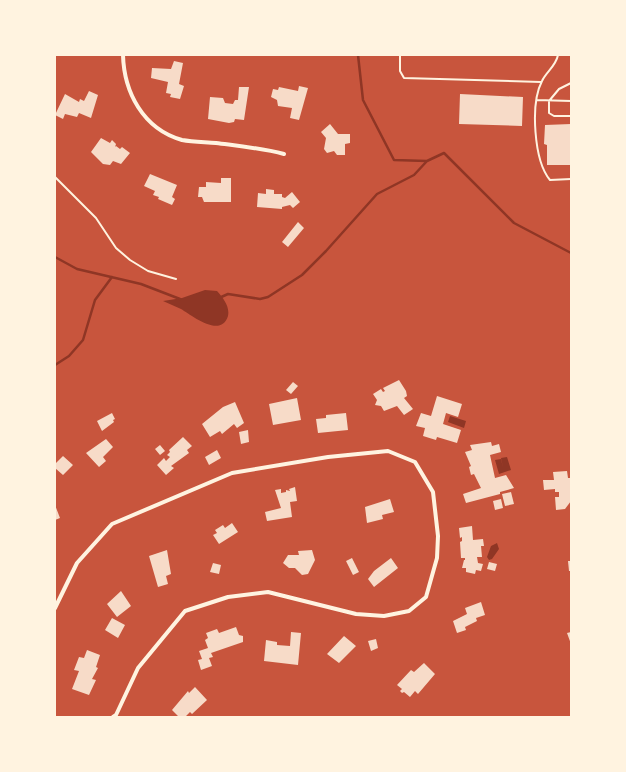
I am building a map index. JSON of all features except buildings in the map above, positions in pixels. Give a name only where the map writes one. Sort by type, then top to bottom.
[{"type":"street","points":[[123,55],[124,76],[132,98],[148,120],[164,132],[184,140],[260,148],[284,154]]},
{"type":"street","points":[[55,608],[76,564],[112,524],[232,473],[328,456],[388,452],[414,462],[433,492],[438,536],[437,558],[426,597],[409,612],[384,616],[356,614],[268,592],[228,597],[185,610],[138,668],[113,717]]},
{"type":"lane","points":[[400,55],[400,71],[404,78],[541,82]]},
{"type":"lane","points":[[558,55],[556,62],[541,82],[535,112],[537,149],[542,172],[550,180],[571,179]]},
{"type":"lane","points":[[571,83],[559,89],[549,101],[549,113],[554,116],[571,116]]},
{"type":"lane","points":[[537,100],[571,101]]},
{"type":"lane","points":[[55,177],[96,218],[116,248],[130,260],[148,271],[176,278]]},
{"type":"shaded area","points":[[205,290],[217,291],[224,299],[228,316],[224,323],[213,325],[206,323],[163,301],[182,298]]},
{"type":"shaded area","points":[[450,416],[466,421],[464,428],[448,422]]},
{"type":"shaded area","points":[[507,457],[511,470],[499,474],[495,460],[501,459],[503,468],[501,458]]},
{"type":"shaded area","points":[[497,543],[499,549],[492,559],[489,560],[487,557],[491,546]]},
{"type":"waterway","points":[[358,55],[363,100],[394,160],[427,161]]},
{"type":"waterway","points":[[219,298],[228,294],[260,299],[268,297],[302,275],[377,194],[414,175],[427,161],[444,153],[514,223],[571,253]]},
{"type":"waterway","points":[[55,257],[77,269],[141,284],[180,299]]},
{"type":"waterway","points":[[55,365],[69,356],[83,340],[95,300],[112,277]]}]
